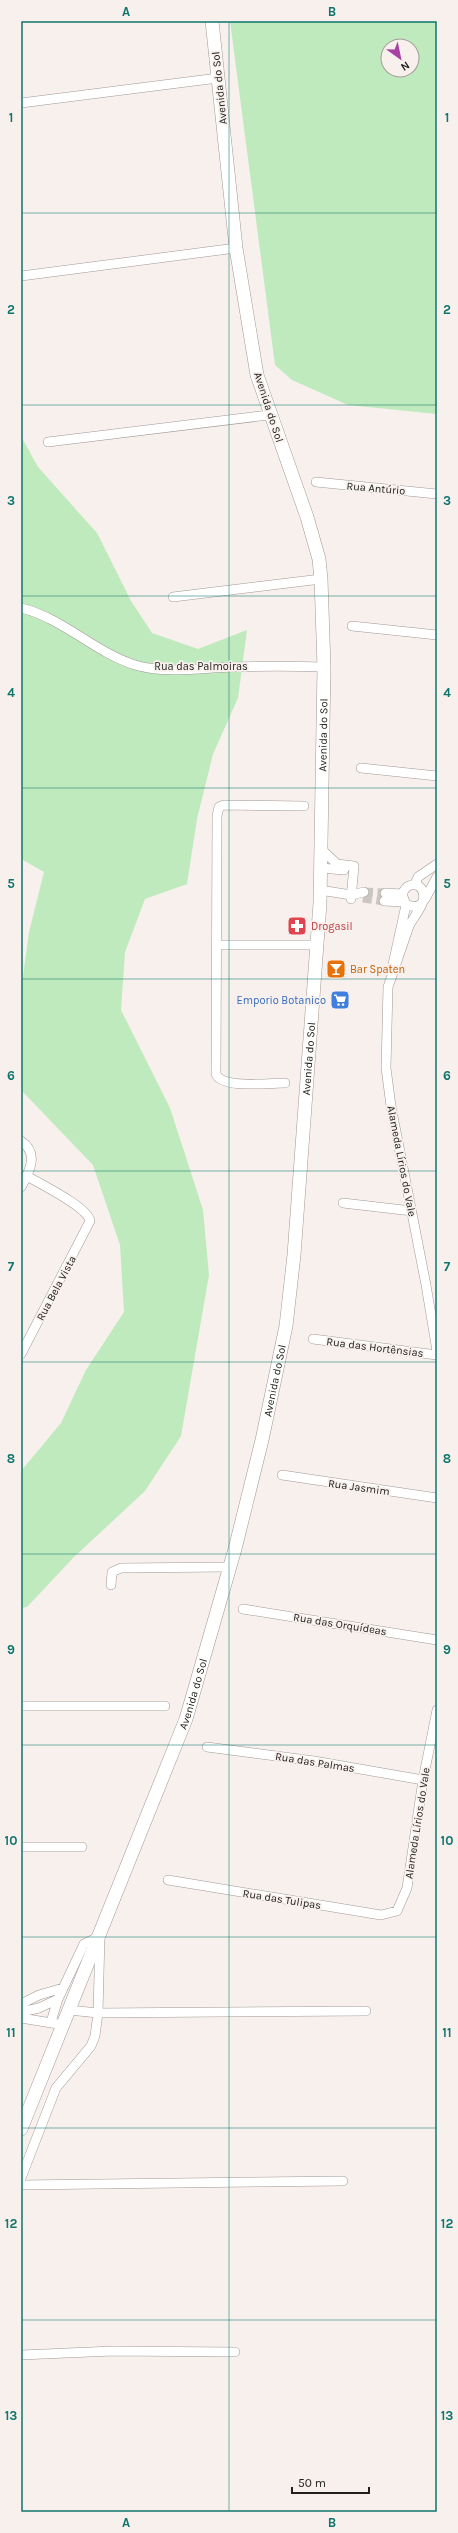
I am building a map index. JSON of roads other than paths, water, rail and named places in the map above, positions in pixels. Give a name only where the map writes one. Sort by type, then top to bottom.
[{"type":"street","name":"Avenida do Sol","points":[[21,2129],[100,1936],[186,1719],[229,1567],[262,1440],[286,1326],[294,1255],[320,897],[324,667],[321,579],[319,559],[307,518],[269,415],[257,375],[236,248],[212,21]]},
{"type":"street","points":[[21,103],[218,78]]},
{"type":"street","points":[[21,276],[236,248]]},
{"type":"street","points":[[48,442],[269,415]]},
{"type":"street","name":"Rua Antúrio","points":[[316,482],[437,494]]},
{"type":"street","points":[[173,597],[321,579]]},
{"type":"street","name":"Rua das Palmoiras","points":[[21,608],[38,613],[109,654],[137,665],[167,669],[268,666],[324,667]]},
{"type":"street","points":[[352,626],[437,635]]},
{"type":"street","points":[[361,768],[437,776]]},
{"type":"street","points":[[285,1083],[226,1083],[218,1078],[217,945],[219,807],[242,804],[304,806]]},
{"type":"street","points":[[321,849],[337,864],[354,869]]},
{"type":"street","points":[[404,900],[405,888],[415,884],[418,877],[437,864]]},
{"type":"street","points":[[320,868],[354,869]]},
{"type":"street","points":[[351,897],[354,869]]},
{"type":"street","name":"Alameda Lírios do Vale","points":[[437,877],[409,926],[404,947],[393,970],[388,987],[386,1068],[391,1106],[412,1211],[437,1351]]},
{"type":"street","points":[[385,897],[404,900],[417,907],[423,901],[423,890],[415,884]]},
{"type":"street","points":[[320,897],[326,900],[363,895]]},
{"type":"street","name":"Alameda Lírios do Vale","points":[[393,970],[392,960],[404,900]]},
{"type":"street","points":[[217,945],[316,945]]},
{"type":"street","points":[[21,1141],[31,1151],[32,1156],[27,1176],[21,1187]]},
{"type":"street","name":"Rua Bela Vista","points":[[21,1354],[90,1221],[89,1216],[80,1208],[27,1176]]},
{"type":"street","points":[[343,1203],[412,1211]]},
{"type":"street","name":"Rua das Hortênsias","points":[[313,1339],[437,1355]]},
{"type":"street","name":"Rua Jasmim","points":[[282,1475],[437,1498]]},
{"type":"street","points":[[111,1585],[112,1572],[121,1568],[229,1567]]},
{"type":"street","name":"Rua das Orquídeas","points":[[243,1609],[437,1640]]},
{"type":"street","points":[[21,1706],[165,1706]]},
{"type":"street","name":"Alameda Lírios do Vale","points":[[397,1911],[407,1888],[423,1780],[437,1710]]},
{"type":"street","name":"Rua das Palmas","points":[[207,1748],[314,1761],[423,1780]]},
{"type":"street","points":[[21,1847],[82,1847]]},
{"type":"street","name":"Rua das Tulipas","points":[[168,1880],[381,1915],[397,1911]]},
{"type":"street","points":[[21,2178],[56,2088],[91,2046],[98,2013],[100,1936],[84,1944],[58,1999],[51,2022]]},
{"type":"street","points":[[21,2004],[39,1995],[63,1988]]},
{"type":"street","points":[[21,2012],[39,2008],[58,1999]]},
{"type":"street","points":[[69,2010],[98,2013],[366,2011]]},
{"type":"street","points":[[21,2018],[64,2025]]},
{"type":"street","points":[[21,2185],[344,2181]]},
{"type":"street","points":[[21,2355],[113,2351],[235,2352]]},
{"type":"tunnel","points":[[364,892],[385,893]]},
{"type":"tunnel","points":[[363,898],[384,901]]},
{"type":"place","name":"Drogasil","points":[[297,926]]},
{"type":"place","name":"Bar Spaten","points":[[336,969]]},
{"type":"place","name":"Emporio Botanico","points":[[340,1000]]}]
